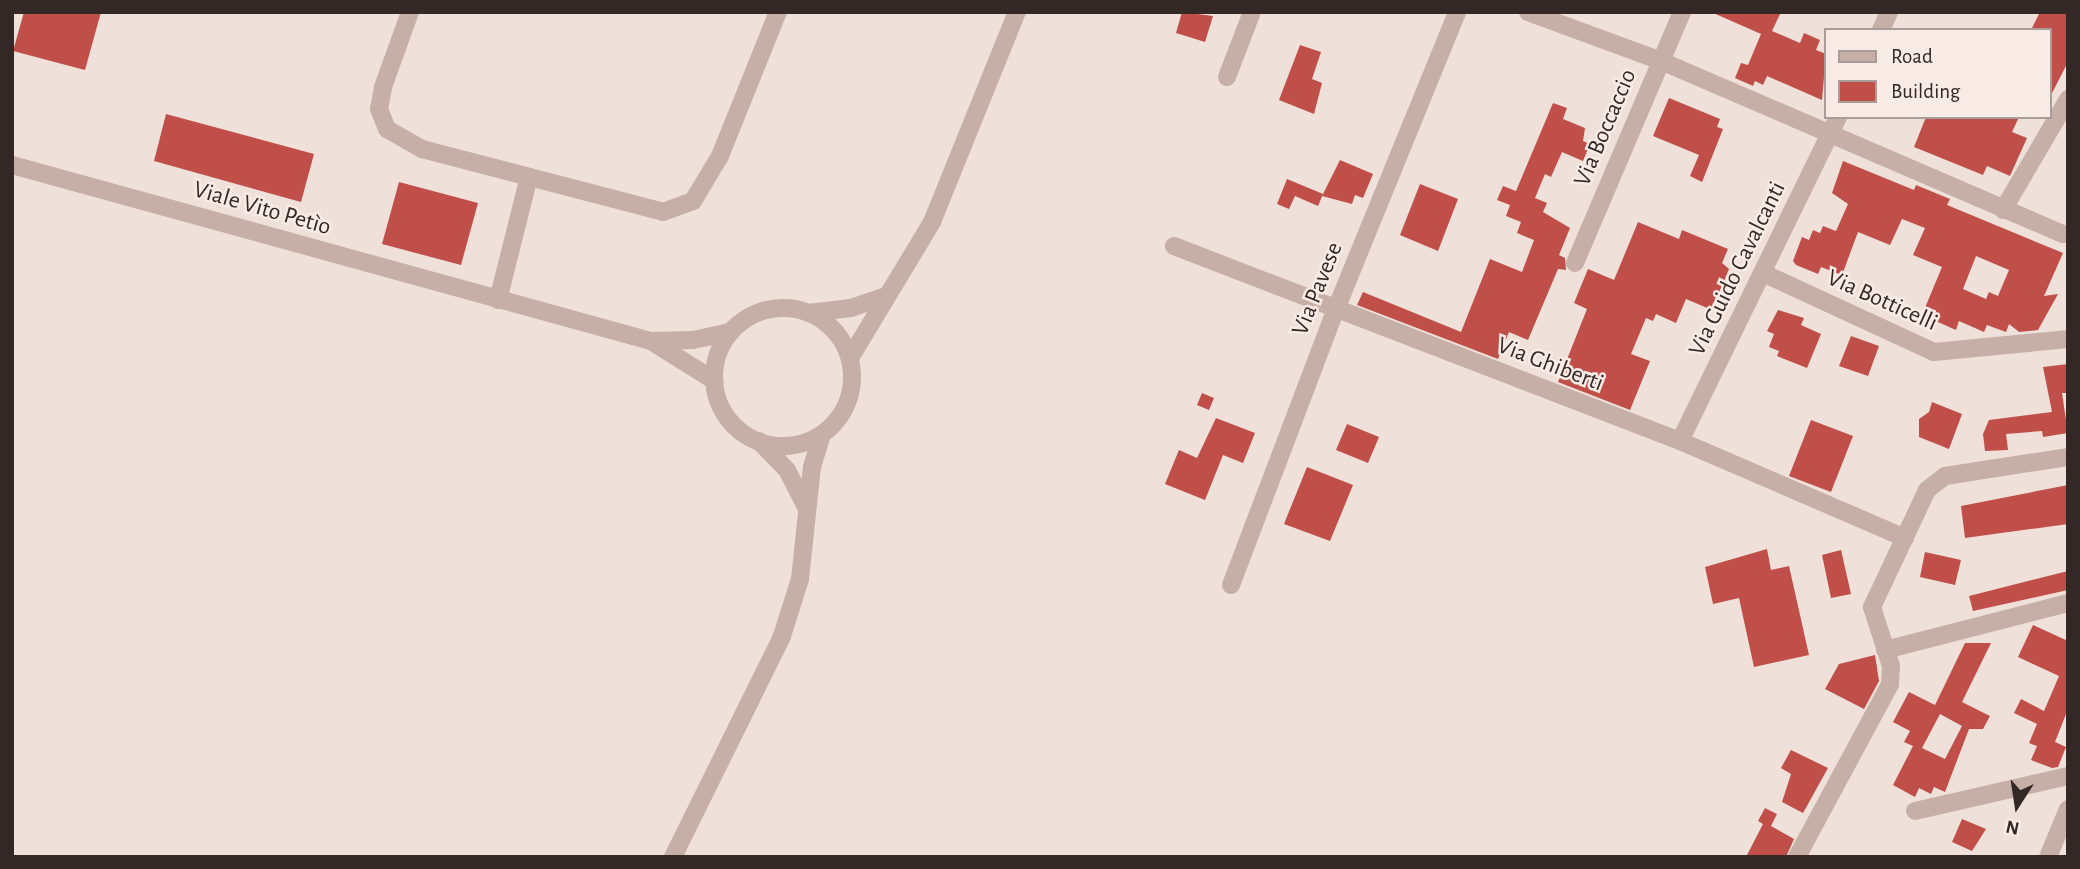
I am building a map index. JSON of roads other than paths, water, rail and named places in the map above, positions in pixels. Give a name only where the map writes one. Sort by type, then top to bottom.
[{"type":"street","points":[[410,12],[383,87],[379,108],[387,129],[422,149],[663,212],[693,201],[720,156],[778,12]]},
{"type":"street","points":[[673,857],[782,636],[800,579],[806,508],[822,434],[848,401],[850,358],[883,297],[907,268],[932,222],[1017,12]]},
{"type":"street","points":[[1227,77],[1252,12]]},
{"type":"street","name":"Via Pavese","points":[[1231,585],[1336,310],[1457,12]]},
{"type":"street","points":[[1528,12],[1834,125],[2003,210],[2063,234]]},
{"type":"street","name":"Via Boccaccio","points":[[1575,263],[1682,12]]},
{"type":"street","points":[[1882,28],[1889,12]]},
{"type":"street","points":[[2003,210],[2068,99]]},
{"type":"street","name":"Via Guido Cavalcanti","points":[[1680,441],[1765,274],[1834,125]]},
{"type":"street","name":"Viale Vito Petìo","points":[[12,165],[651,341]]},
{"type":"street","points":[[498,300],[529,177]]},
{"type":"street","name":"Via Ghiberti","points":[[1174,246],[1680,441],[1905,538]]},
{"type":"street","name":"Via Botticelli","points":[[1765,274],[1934,352],[2068,339]]},
{"type":"street","points":[[806,508],[787,470],[759,441],[728,418],[715,381],[716,364],[731,332],[744,321],[775,308],[809,313],[851,308],[883,297]]},
{"type":"street","points":[[809,313],[835,331],[850,358]]},
{"type":"street","points":[[651,341],[693,340],[731,332]]},
{"type":"street","points":[[651,341],[715,381]]},
{"type":"street","points":[[759,441],[803,443],[822,434]]},
{"type":"street","points":[[1797,857],[1886,695],[1891,666],[1872,607],[1927,490],[1945,476],[2068,457]]},
{"type":"street","points":[[1885,650],[2068,603]]},
{"type":"street","points":[[1915,811],[2068,776]]},
{"type":"street","points":[[2048,857],[2068,809]]}]
